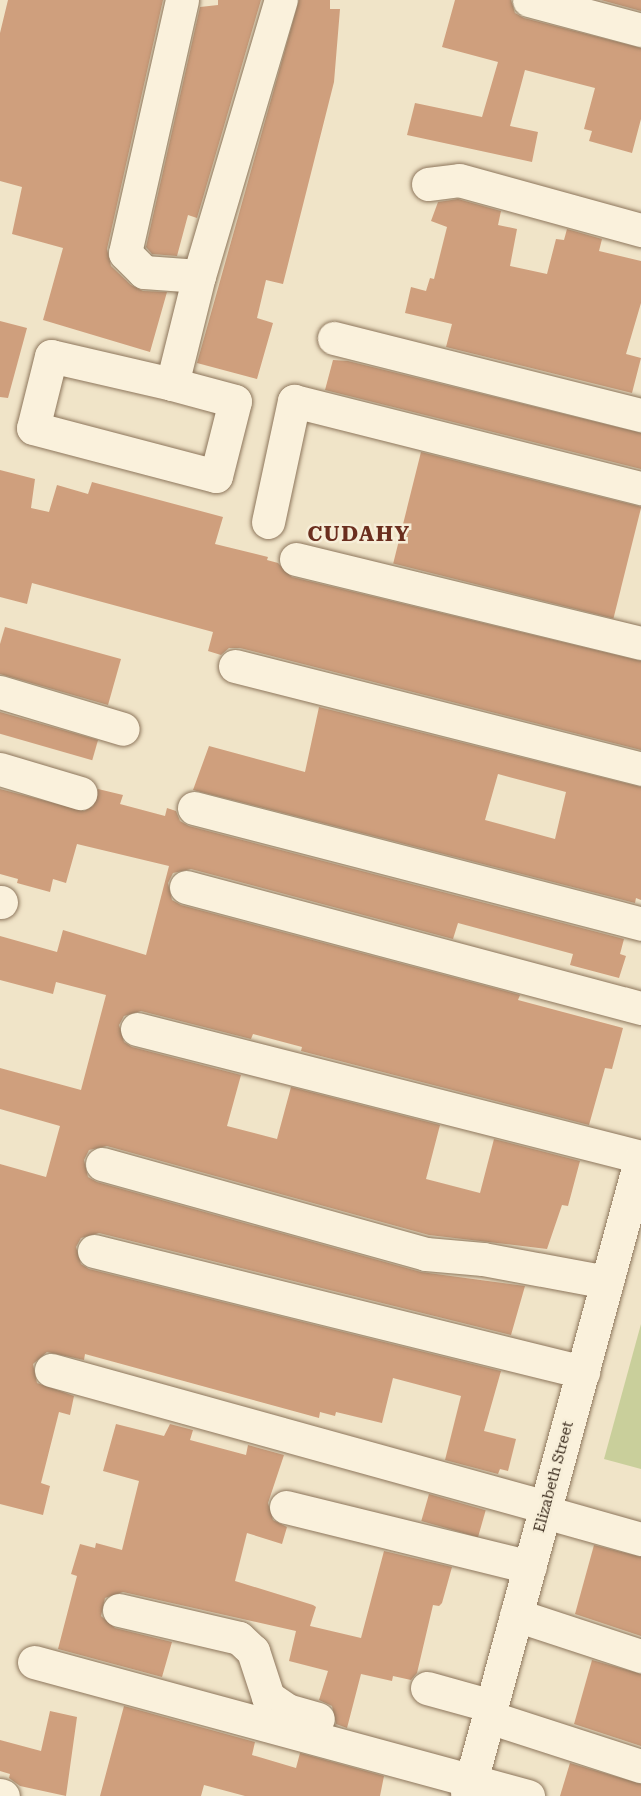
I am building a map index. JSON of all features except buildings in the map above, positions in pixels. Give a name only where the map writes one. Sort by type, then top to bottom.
[{"type":"street","points":[[182,0],[125,253],[144,272],[199,276]]},
{"type":"street","points":[[172,384],[199,276],[281,0]]},
{"type":"street","points":[[528,0],[641,30]]},
{"type":"street","points":[[428,184],[459,180],[641,230]]},
{"type":"street","points":[[334,338],[641,415]]},
{"type":"street","points":[[51,356],[172,384],[235,401],[216,476],[33,428],[51,356]]},
{"type":"street","points":[[267,522],[294,401],[641,488]]},
{"type":"street","points":[[296,559],[641,643]]},
{"type":"street","points":[[235,666],[641,769]]},
{"type":"street","points":[[0,692],[123,729]]},
{"type":"street","points":[[0,769],[80,794]]},
{"type":"street","points":[[194,808],[641,924]]},
{"type":"street","points":[[186,886],[641,1008]]},
{"type":"street","points":[[137,1029],[641,1157]]},
{"type":"street","name":"Elizabeth Street","points":[[472,1778],[641,1157]]},
{"type":"street","points":[[102,1164],[426,1254],[483,1259],[607,1282]]},
{"type":"street","points":[[94,1251],[582,1372]]},
{"type":"street","points":[[51,1370],[545,1509],[641,1539]]},
{"type":"street","points":[[286,1507],[530,1567]]},
{"type":"street","points":[[119,1610],[240,1638],[253,1651],[268,1697],[287,1710],[472,1778],[528,1796]]},
{"type":"street","points":[[516,1615],[641,1656]]},
{"type":"street","points":[[34,1662],[472,1778]]},
{"type":"street","points":[[427,1688],[641,1766]]},
{"type":"green space","points":[[641,1324],[641,1469],[604,1459]]},
{"type":"district","name":"CUDAHY","points":[[359,534]]}]
